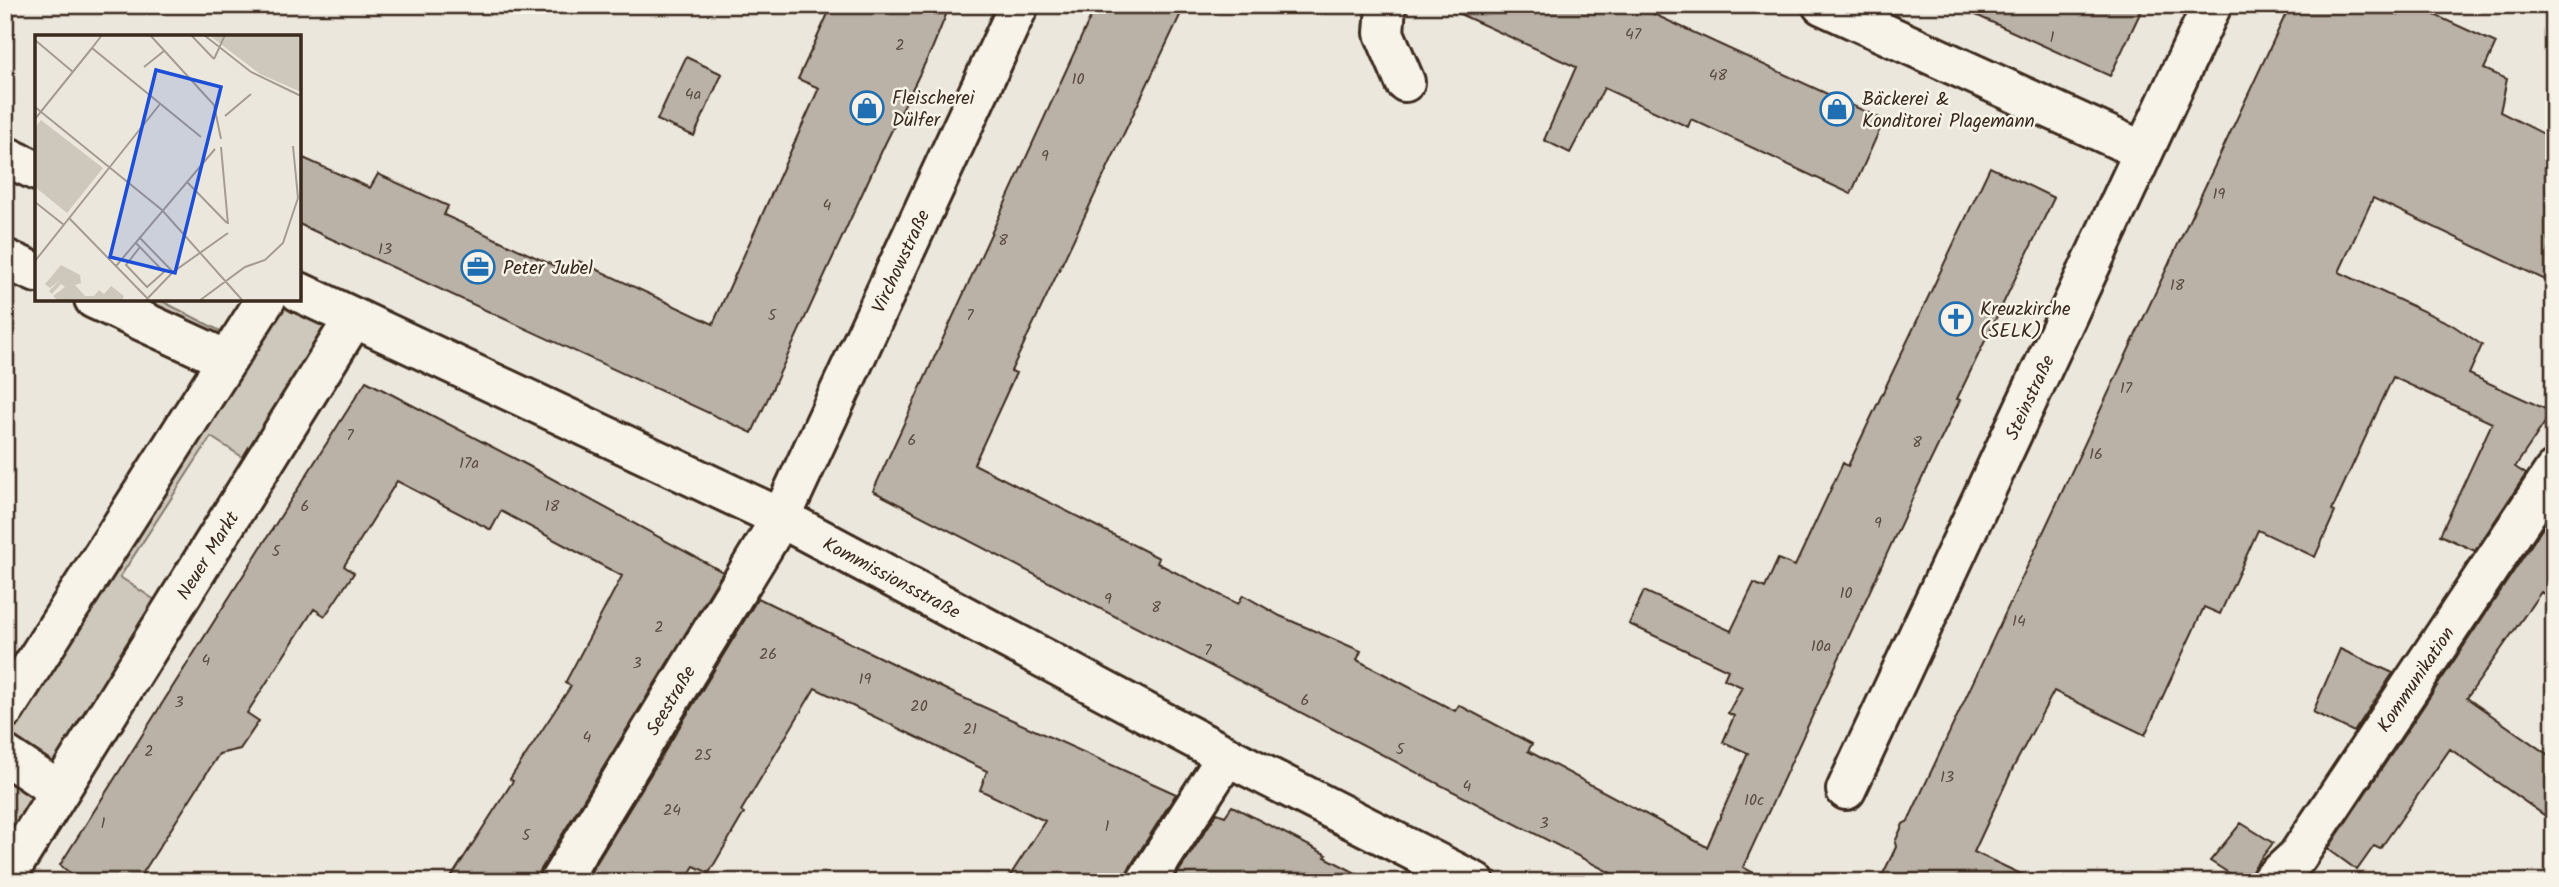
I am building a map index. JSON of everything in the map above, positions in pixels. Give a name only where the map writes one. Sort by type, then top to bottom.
[{"type":"street","name":"Virchowstraße","points":[[781,517],[1019,5]]},
{"type":"street","points":[[1386,5],[1384,33],[1405,82]]},
{"type":"street","points":[[1822,5],[2143,151]]},
{"type":"street","name":"Steinstraße","points":[[1846,790],[2212,5]]},
{"type":"street","points":[[5,156],[35,170]]},
{"type":"street","points":[[5,259],[35,272]]},
{"type":"street","name":"Kommissionsstraße","points":[[301,293],[781,517],[1227,756],[1475,882]]},
{"type":"street","points":[[98,301],[227,360]]},
{"type":"street","points":[[5,709],[265,301]]},
{"type":"street","name":"Neuer Markt","points":[[14,872],[59,791],[354,318]]},
{"type":"street","name":"Kommunikation","points":[[2270,882],[2297,857],[2554,471]]},
{"type":"street","name":"Seestraße","points":[[559,882],[781,517]]},
{"type":"street","points":[[5,755],[59,791]]},
{"type":"street","points":[[1146,882],[1227,756]]},
{"type":"shaded area","points":[[98,301],[162,301],[228,335],[274,301],[281,301],[334,326],[252,463],[211,437],[120,577],[161,604],[12,844],[5,839],[5,709],[226,360]]},
{"type":"building","points":[[832,5],[950,5],[932,49],[885,144],[752,433],[301,225],[301,157],[370,188],[378,174],[448,206],[444,215],[572,274],[579,261],[713,324],[819,88],[798,79]]},
{"type":"building","points":[[1096,5],[1185,5],[1011,371],[1016,373],[974,464],[1159,558],[1157,563],[1238,604],[1243,595],[1280,616],[1361,651],[1357,660],[1455,711],[1459,705],[1532,744],[1528,751],[1707,847],[1748,753],[1723,742],[1734,716],[1728,713],[1742,687],[1724,679],[1728,670],[1629,624],[1644,591],[1731,631],[1754,583],[1765,588],[1778,559],[1795,566],[1843,463],[1848,466],[1990,167],[2054,198],[1957,399],[1960,400],[1743,867],[1770,882],[1628,882],[873,491]]},
{"type":"building","points":[[1440,5],[1634,5],[1884,120],[1851,194],[1691,119],[1688,127],[1604,88],[1570,153],[1544,140],[1576,67]]},
{"type":"building","points":[[1954,5],[2144,5],[2110,76]]},
{"type":"building","points":[[2290,5],[2413,5],[2496,43],[2484,69],[2507,79],[2500,112],[2554,139],[2554,284],[2373,198],[2339,272],[2451,324],[2482,345],[2469,374],[2552,412],[2515,467],[2526,474],[2475,551],[2440,535],[2492,423],[2393,377],[2332,510],[2335,512],[2315,557],[2258,530],[2220,614],[2204,607],[2145,735],[2054,691],[2013,768],[1974,852],[2038,882],[1879,882],[1896,847],[1895,842],[1903,824],[1908,821]]},
{"type":"building","points":[[686,57],[722,74],[694,136],[657,120]]},
{"type":"building","points":[[366,381],[723,572],[540,871],[537,882],[448,882],[513,781],[510,779],[571,686],[565,683],[622,576],[501,511],[491,530],[397,481],[344,566],[354,573],[325,616],[314,609],[247,713],[259,721],[240,749],[219,754],[137,882],[81,882],[60,865]]},
{"type":"building","points":[[2554,511],[2554,601],[2541,592],[2467,698],[2554,759],[2554,822],[2450,749],[2380,849],[2374,846],[2357,870],[2328,849]]},
{"type":"building","points":[[758,598],[957,695],[1176,794],[1128,870],[1124,882],[1006,882],[1045,821],[980,790],[987,771],[815,688],[741,811],[744,813],[709,873],[694,866],[684,882],[585,882]]},
{"type":"building","points":[[2340,649],[2393,673],[2354,732],[2313,712]]},
{"type":"building","points":[[1232,806],[1373,882],[1172,882],[1217,813],[1225,816]]},
{"type":"building","points":[[2241,823],[2273,843],[2255,866],[2247,882],[2210,861]]},
{"type":"place","name":"Fleischerei Dülfer","points":[[867,108]]},
{"type":"place","name":"Bäckerei & Konditorei Plagemann","points":[[1837,109]]},
{"type":"place","name":"Peter Jubel","points":[[478,267]]},
{"type":"place","name":"Kreuzkirche (SELK)","points":[[1956,319]]}]
